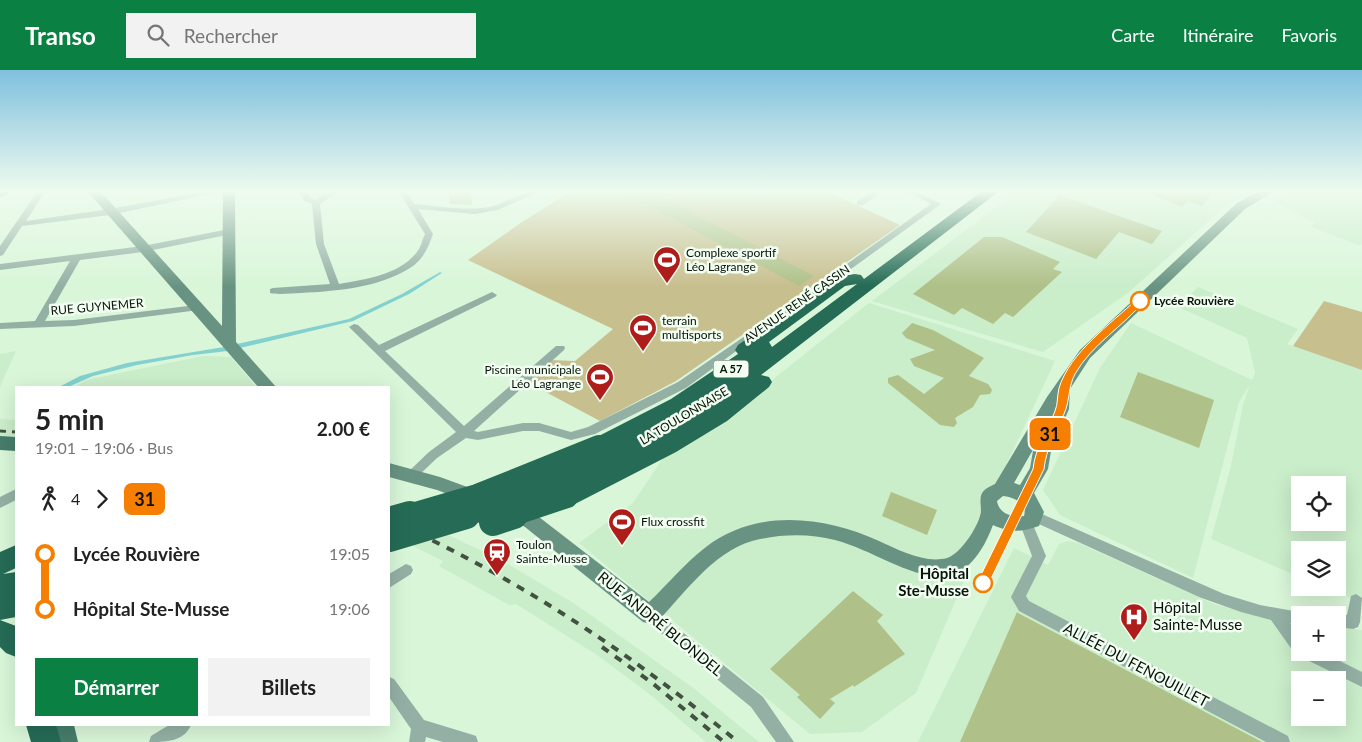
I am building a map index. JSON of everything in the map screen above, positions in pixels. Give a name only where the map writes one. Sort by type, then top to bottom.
[{"type":"highway","name":"LA TOULONNAISE","points":[[390,521],[476,495],[670,408],[711,382],[929,223]]},
{"type":"highway","name":"LA TOULONNAISE","points":[[390,538],[506,503],[586,470],[691,413],[756,369],[832,309],[948,223]]},
{"type":"highway","points":[[390,551],[544,506],[630,466],[719,415],[832,323],[832,309]]},
{"type":"highway","points":[[390,511],[496,478],[596,442]]},
{"type":"highway","points":[[0,564],[15,556]]},
{"type":"highway","points":[[0,586],[15,584]]},
{"type":"highway","points":[[0,608],[15,605]]},
{"type":"highway","points":[[0,632],[7,635],[15,643]]},
{"type":"highway","points":[[41,726],[48,742]]},
{"type":"main road","points":[[120,223],[267,386]]},
{"type":"main road","points":[[229,223],[231,243],[229,343]]},
{"type":"main road","points":[[1001,488],[1053,401],[1063,389],[1085,354],[1223,223]]},
{"type":"main road","points":[[1024,495],[1039,469],[1042,451],[1061,409],[1063,389]]},
{"type":"main road","points":[[0,443],[15,444]]},
{"type":"main road","name":"RUE ANDRÉ BLONDEL","points":[[390,470],[440,484],[525,518],[650,616]]},
{"type":"main road","points":[[1001,488],[1017,491],[1024,495],[1032,503],[1030,520],[1016,525],[997,516],[988,498],[995,490],[1001,488]]},
{"type":"main road","points":[[650,616],[716,550],[743,536],[777,529],[815,529],[857,539],[920,567],[938,568],[954,565],[966,557],[981,531],[997,516]]},
{"type":"main road","points":[[48,742],[53,726]]},
{"type":"main road","points":[[62,726],[65,742]]},
{"type":"street","points":[[0,252],[20,224],[25,223]]},
{"type":"street","points":[[318,223],[320,244],[336,287]]},
{"type":"street","points":[[273,290],[353,286],[390,275],[415,259],[426,246],[429,234],[422,223]]},
{"type":"street","name":"AVENUE RENÉ CASSIN","points":[[464,432],[478,436],[523,427],[539,427],[571,436],[591,431],[682,386],[910,223]]},
{"type":"street","points":[[0,267],[143,249],[229,232]]},
{"type":"street","points":[[38,325],[76,258]]},
{"type":"street","points":[[378,350],[492,295]]},
{"type":"street","name":"RUE GUYNEMER","points":[[0,326],[84,322],[196,308]]},
{"type":"street","points":[[213,327],[221,328],[230,324]]},
{"type":"street","points":[[354,326],[464,432]]},
{"type":"street","points":[[410,476],[432,455],[464,432],[560,348]]},
{"type":"street","points":[[0,503],[15,495]]},
{"type":"street","points":[[1030,520],[1240,607],[1276,616],[1291,617]]},
{"type":"street","name":"ALLÉE DU FENOUILLET","points":[[1030,520],[1039,556],[1018,597],[1024,606],[1282,742]]},
{"type":"street","points":[[390,581],[406,570]]},
{"type":"street","points":[[1346,622],[1354,622],[1356,600]]},
{"type":"street","name":"RUE ANDRÉ BLONDEL","points":[[650,616],[757,702],[786,742]]},
{"type":"street","points":[[1276,616],[1291,637]]},
{"type":"street","points":[[1323,661],[1362,680]]},
{"type":"street","points":[[390,686],[418,734],[470,742]]},
{"type":"street","points":[[157,742],[181,726]]},
{"type":"shaded area","name":"Complexe sportif Léo Lagrange","points":[[520,223],[896,223],[900,225],[676,381],[600,421],[525,381],[550,360],[575,361],[613,329],[468,260]]},
{"type":"shaded area","points":[[975,223],[1206,223],[1129,292],[1043,352],[872,301]]},
{"type":"shaded area","points":[[1315,223],[1362,223],[1362,244],[1360,246],[1311,227]]},
{"type":"shaded area","points":[[1198,287],[1298,329],[1287,344],[1362,370],[1362,602],[1346,596],[1346,541],[1291,541],[1291,573],[1211,539],[1231,466],[1243,405],[1250,384],[1239,402],[1193,578],[1060,515],[1043,490],[1100,368],[1131,323],[1252,380],[1255,373],[1247,338],[1178,307]]},
{"type":"shaded area","points":[[1324,301],[1362,312],[1362,370],[1293,346]]},
{"type":"shaded area","points":[[869,303],[1055,361],[1007,463],[961,588],[916,693],[862,732],[810,734],[579,543],[633,503],[665,455],[742,404]]},
{"type":"shaded area","points":[[16,351],[0,387],[0,354]]},
{"type":"shaded area","points":[[203,356],[231,357],[255,386],[77,386],[86,380]]},
{"type":"shaded area","points":[[0,419],[15,420],[15,441],[0,440]]},
{"type":"shaded area","points":[[446,534],[503,561],[575,604],[692,687],[759,742],[706,742],[652,696],[597,655],[516,604],[509,605],[439,566],[443,561],[409,544]]},
{"type":"shaded area","name":"Hôpital Sainte-Musse","points":[[1068,541],[1078,543],[1214,604],[1273,620],[1291,621],[1291,661],[1346,661],[1346,628],[1362,630],[1362,742],[918,742],[1014,548],[1048,565],[1059,544]]},
{"type":"water","points":[[440,272],[442,273],[409,294],[353,321],[240,348],[237,344],[349,319],[402,294]]},
{"type":"water","points":[[224,347],[228,351],[137,365],[93,376],[70,386],[61,386],[80,376],[127,363]]},
{"type":"building","points":[[681,223],[712,223],[814,276],[799,286]]},
{"type":"building","points":[[1034,223],[1140,223],[1162,231],[1152,244],[1119,232],[1096,259],[1026,232]]},
{"type":"building","points":[[984,237],[1002,237],[1060,262],[1053,269],[1062,272],[1013,317],[1005,313],[993,324],[962,308],[954,315],[913,294]]},
{"type":"building","points":[[912,323],[933,330],[984,358],[969,376],[988,384],[992,390],[990,394],[980,395],[973,407],[955,418],[957,423],[954,427],[940,425],[888,383],[888,378],[898,375],[924,394],[944,378],[914,366],[910,359],[935,350],[906,338],[902,333]]},
{"type":"building","points":[[1138,372],[1214,400],[1199,448],[1120,417]]},
{"type":"building","points":[[891,492],[937,510],[927,535],[882,516]]},
{"type":"building","points":[[853,591],[883,615],[877,621],[905,654],[854,687],[853,685],[830,699],[835,703],[820,719],[797,697],[800,695],[770,669]]},
{"type":"building","points":[[1018,613],[1262,742],[960,742]]},
{"type":"railway","points":[[0,431],[15,432]]},
{"type":"railway","points":[[390,520],[483,566],[571,619],[656,678],[738,742]]},
{"type":"railway","points":[[602,647],[651,682],[724,742]]},
{"type":"bus line","name":"31","points":[[983,583],[1024,495],[1039,469],[1042,451],[1061,409],[1063,389],[1072,372],[1085,354],[1140,301]]},
{"type":"place","name":"Complexe sportif Léo Lagrange","points":[[667,284]]},
{"type":"place","name":"Lycée Rouvière","points":[[1140,301]]},
{"type":"place","name":"terrain multisports","points":[[643,352]]},
{"type":"place","name":"Piscine municipale Léo Lagrange","points":[[600,401]]},
{"type":"place","name":"Flux crossfit","points":[[622,546]]},
{"type":"place","name":"Toulon Sainte-Musse","points":[[497,576]]},
{"type":"place","name":"Hôpital Ste-Musse","points":[[983,583]]},
{"type":"place","name":"Hôpital Sainte-Musse","points":[[1134,641]]}]
